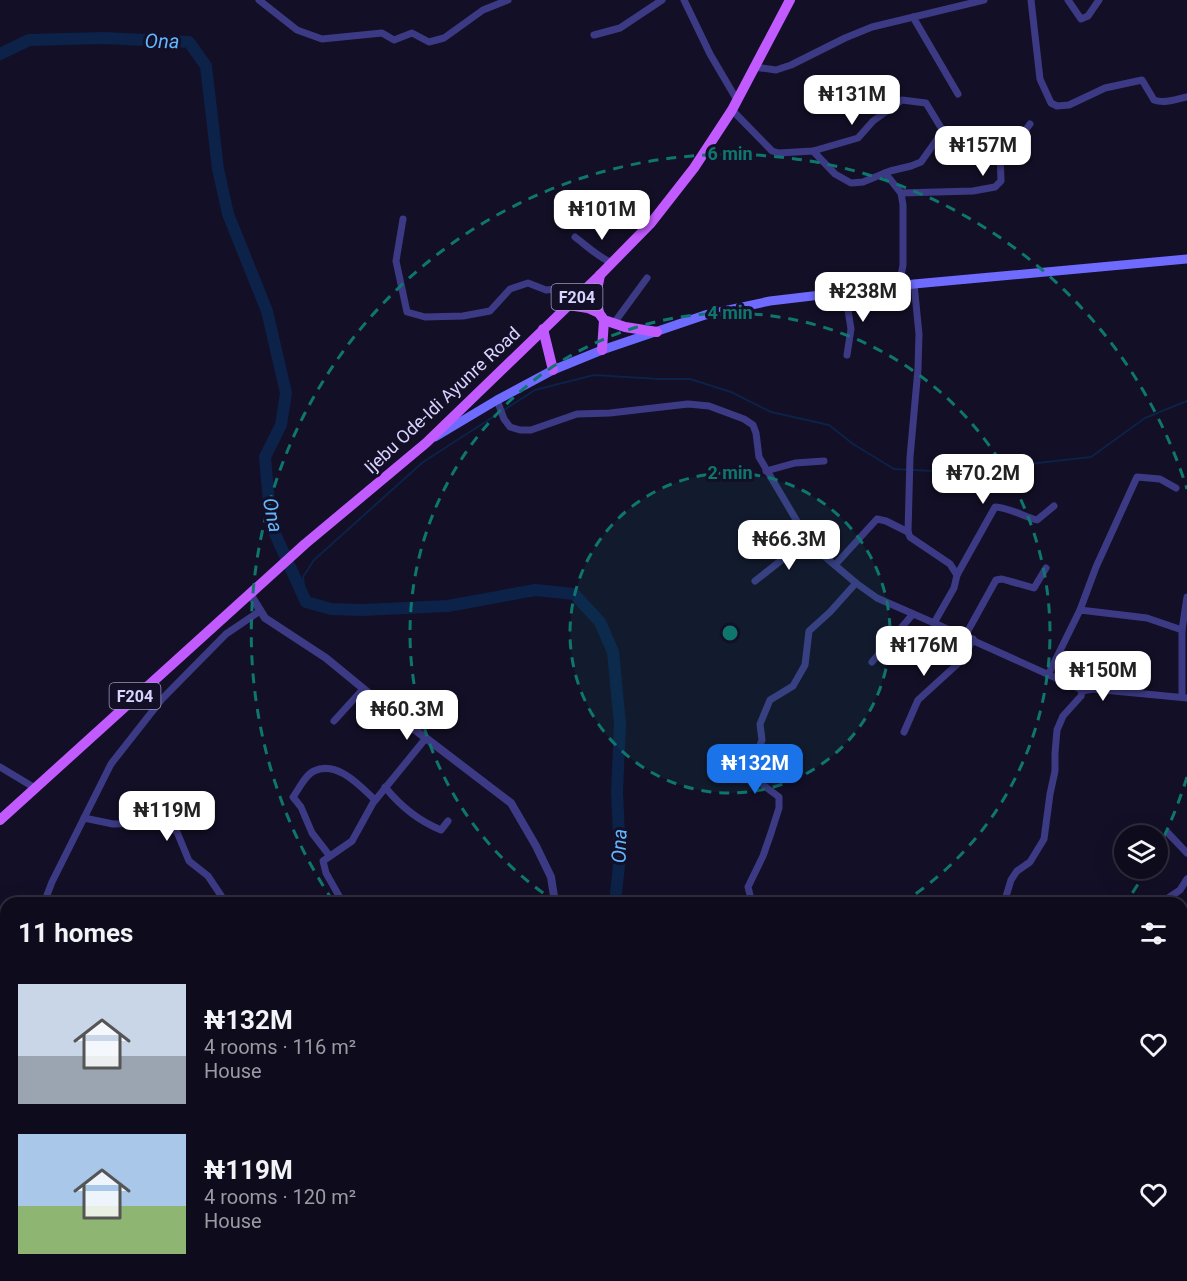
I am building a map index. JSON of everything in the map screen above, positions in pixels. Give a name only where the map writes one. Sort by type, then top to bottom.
[{"type":"main road","name":"Ijebu Ode-Idi Ayunre Road","points":[[0,820],[271,574],[426,443],[651,223],[693,168],[735,105],[790,0]]},
{"type":"main road","points":[[426,443],[498,405],[553,370],[602,350],[705,315],[770,300],[914,284],[1187,259]]},
{"type":"main road","points":[[600,275],[596,296],[606,319],[602,350]]},
{"type":"main road","points":[[568,305],[588,308],[606,319],[639,330],[657,332]]},
{"type":"main road","points":[[543,328],[553,370]]},
{"type":"street","points":[[259,0],[297,30],[322,39],[382,33],[394,40],[412,33],[429,42],[444,38],[483,10],[508,0]]},
{"type":"street","points":[[594,35],[620,28],[662,0]]},
{"type":"street","points":[[684,0],[735,105],[772,151],[779,153],[813,151],[858,138],[873,120],[902,100],[926,103],[943,130],[921,162],[862,182],[851,183],[835,174],[813,151]]},
{"type":"street","points":[[754,68],[776,70],[872,27],[984,0]]},
{"type":"street","points":[[1030,0],[1040,79],[1051,103],[1057,106],[1070,105],[1105,88],[1142,80],[1156,101],[1164,102],[1187,97]]},
{"type":"street","points":[[1068,0],[1081,19],[1088,16],[1099,0]]},
{"type":"street","points":[[913,17],[958,94]]},
{"type":"street","points":[[901,193],[973,191],[995,188],[1001,181],[1000,151],[1025,133],[1030,124]]},
{"type":"street","points":[[885,173],[901,193],[903,205],[903,265],[899,286]]},
{"type":"street","points":[[403,219],[396,261],[407,312],[425,317],[444,317],[490,311],[510,289],[528,284],[546,290],[569,288],[580,294]]},
{"type":"street","points":[[575,237],[597,253],[600,258],[612,263]]},
{"type":"street","points":[[606,319],[647,278]]},
{"type":"street","points":[[914,284],[919,334],[910,457],[908,532],[910,537],[950,564],[957,574]]},
{"type":"street","points":[[845,292],[851,329],[847,355]]},
{"type":"street","points":[[498,405],[504,419],[515,430],[531,430],[577,414],[688,404],[709,406],[744,419],[753,425],[759,457],[807,540],[856,583],[877,598],[969,638],[1078,688],[1082,692]]},
{"type":"street","points":[[766,471],[795,463],[824,461]]},
{"type":"street","points":[[1048,675],[1080,610],[1096,567],[1137,477],[1160,479],[1176,488]]},
{"type":"street","points":[[934,623],[954,588],[957,574],[995,507],[1005,508],[1037,520],[1054,506]]},
{"type":"street","points":[[835,565],[877,519],[908,532]]},
{"type":"street","points":[[755,581],[807,540]]},
{"type":"street","points":[[904,732],[918,700],[963,659],[969,638],[996,580],[1002,579],[1034,588],[1046,568]]},
{"type":"street","points":[[750,897],[748,887],[763,856],[779,808],[779,797],[763,786],[753,774],[753,762],[762,740],[760,724],[770,700],[793,686],[805,665],[809,631],[856,583]]},
{"type":"street","points":[[250,594],[265,618],[326,658],[511,803],[551,877],[554,897]]},
{"type":"street","points":[[1082,692],[1093,689],[1181,699],[1184,697],[1182,630],[1187,597]]},
{"type":"street","points":[[1080,610],[1147,618],[1182,630]]},
{"type":"street","points":[[46,897],[111,764],[162,699],[226,634],[260,611]]},
{"type":"street","points":[[872,662],[913,614]]},
{"type":"street","points":[[334,721],[363,689]]},
{"type":"street","points":[[1006,897],[1011,880],[1017,871],[1030,862],[1044,839],[1055,771],[1054,753],[1057,730],[1063,716],[1079,699],[1082,692]]},
{"type":"street","points":[[340,897],[326,873],[323,861],[352,841],[375,800],[426,738]]},
{"type":"street","points":[[0,767],[36,788]]},
{"type":"street","points":[[329,855],[312,833],[294,796],[307,777],[314,770],[330,769],[341,772],[375,800]]},
{"type":"street","points":[[385,788],[412,815],[431,826],[441,830],[448,821]]},
{"type":"street","points":[[160,823],[160,818],[175,815],[182,807],[190,805]]},
{"type":"street","points":[[84,818],[113,824],[160,823],[177,832],[189,861],[208,876],[222,897]]},
{"type":"street","points":[[1168,833],[1187,853]]},
{"type":"street","points":[[1170,897],[1180,890],[1187,879]]},
{"type":"waterway","name":"Ona","points":[[0,54],[29,40],[103,38],[189,42],[206,66],[218,169],[228,214],[267,311],[286,393],[281,425],[265,457],[271,525],[306,602],[331,609],[362,610],[448,606],[535,590],[574,594],[600,622],[613,652],[620,724],[617,792],[620,856],[616,897]]},
{"type":"waterway","points":[[306,602],[303,577],[314,560],[423,462],[535,390],[594,375],[690,379],[731,392],[771,412],[829,425],[853,444],[894,469],[967,476],[1020,465],[1091,457],[1145,418],[1187,401]]}]
